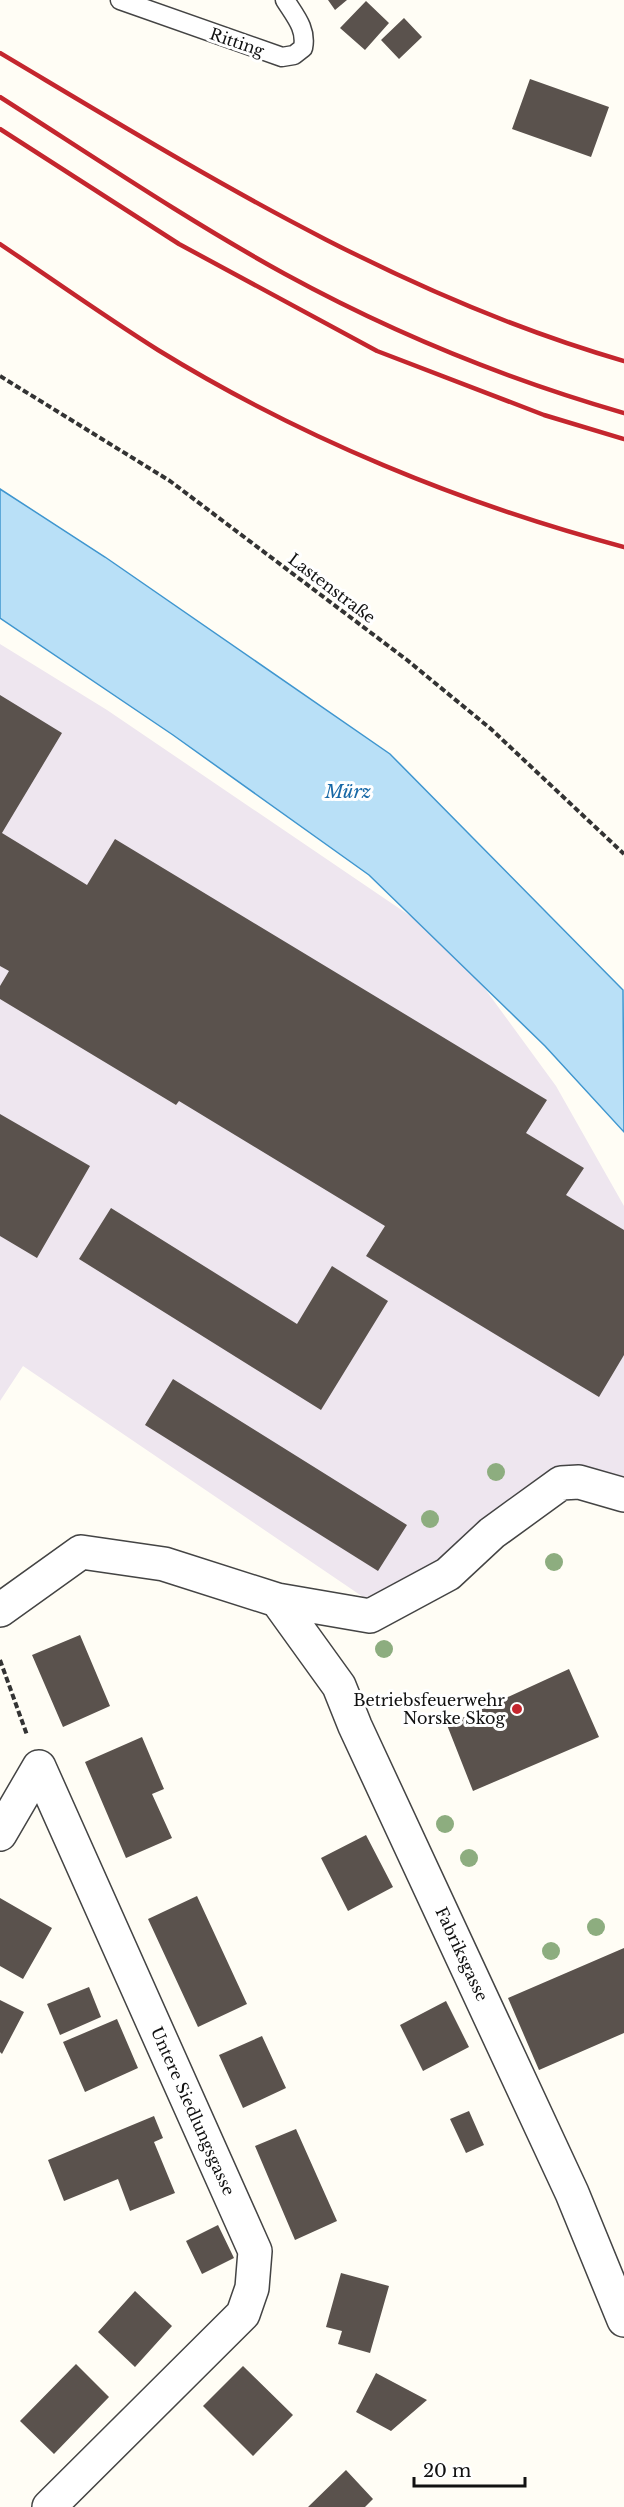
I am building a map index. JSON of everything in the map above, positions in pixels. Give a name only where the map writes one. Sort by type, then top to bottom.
[{"type":"street","points":[[0,1610],[81,1552],[164,1564],[277,1600],[370,1616],[448,1574],[492,1533],[561,1483],[579,1482],[624,1495]]},
{"type":"street","name":"Fabriksgasse","points":[[277,1600],[339,1686],[355,1726],[572,2193],[624,2320]]},
{"type":"street","points":[[0,1834],[39,1767]]},
{"type":"street","name":"Untere Siedlungsgasse","points":[[39,1767],[255,2251],[252,2288],[243,2314],[49,2507]]},
{"type":"lane","name":"Ritting","points":[[120,0],[282,57],[294,55],[303,48],[305,38],[301,25],[285,0]]},
{"type":"path","name":"Lastenstraße","points":[[0,376],[170,481],[407,660],[491,729],[624,854]]},
{"type":"path","points":[[0,1660],[39,1767]]},
{"type":"shaded area","points":[[0,644],[107,710],[453,945],[556,1086],[624,1206],[624,1481],[567,1472],[487,1533],[369,1601],[23,1366],[0,1401]]},
{"type":"water","name":"Mürz","points":[[0,489],[105,557],[390,754],[623,990],[624,1132],[545,1046],[369,875],[173,735],[0,618]]},
{"type":"building","points":[[328,0],[347,0],[335,10]]},
{"type":"building","points":[[366,1],[389,23],[365,50],[340,28]]},
{"type":"building","points":[[404,18],[422,37],[399,59],[381,40]]},
{"type":"building","points":[[530,79],[609,107],[591,157],[512,129]]},
{"type":"building","points":[[0,695],[62,733],[2,833],[87,885],[115,839],[547,1100],[526,1133],[584,1168],[566,1195],[624,1230],[624,1355],[599,1397],[366,1256],[385,1226],[179,1101],[176,1105],[0,999],[0,986],[9,971],[0,966]]},
{"type":"building","points":[[0,1114],[90,1166],[37,1258],[0,1236]]},
{"type":"building","points":[[111,1208],[297,1324],[332,1266],[388,1301],[321,1410],[79,1259]]},
{"type":"building","points":[[173,1379],[407,1525],[378,1571],[145,1425]]},
{"type":"building","points":[[80,1635],[110,1706],[63,1727],[32,1655]]},
{"type":"building","points":[[569,1669],[599,1737],[473,1791],[447,1725]]},
{"type":"building","points":[[142,1737],[164,1789],[152,1794],[172,1838],[126,1858],[85,1762]]},
{"type":"building","points":[[366,1835],[393,1887],[348,1911],[321,1858]]},
{"type":"building","points":[[197,1896],[247,2004],[198,2027],[148,1919]]},
{"type":"building","points":[[0,1898],[52,1928],[23,1979],[0,1966]]},
{"type":"building","points":[[624,1948],[624,2033],[539,2070],[508,1998]]},
{"type":"building","points":[[89,1987],[101,2017],[60,2035],[47,2004]]},
{"type":"building","points":[[0,2000],[24,2012],[2,2054],[0,2052]]},
{"type":"building","points":[[446,2001],[469,2047],[423,2071],[400,2025]]},
{"type":"building","points":[[117,2019],[138,2068],[85,2092],[63,2042]]},
{"type":"building","points":[[262,2036],[286,2088],[243,2108],[219,2055]]},
{"type":"building","points":[[469,2111],[484,2145],[466,2153],[450,2119]]},
{"type":"building","points":[[154,2116],[163,2138],[154,2142],[175,2193],[130,2211],[118,2179],[64,2201],[48,2160]]},
{"type":"building","points":[[296,2129],[337,2221],[295,2240],[255,2146]]},
{"type":"building","points":[[218,2225],[234,2258],[202,2274],[186,2241]]},
{"type":"building","points":[[341,2273],[389,2286],[370,2353],[338,2344],[342,2331],[326,2327]]},
{"type":"building","points":[[135,2291],[172,2326],[135,2367],[98,2332]]},
{"type":"building","points":[[76,2364],[109,2397],[54,2454],[20,2421]]},
{"type":"building","points":[[243,2366],[293,2415],[253,2456],[203,2406]]},
{"type":"building","points":[[376,2373],[427,2400],[391,2431],[356,2412]]},
{"type":"building","points":[[346,2470],[373,2499],[365,2507],[308,2507]]},
{"type":"railway","points":[[0,53],[226,186],[380,266],[459,302],[541,334],[624,361]]},
{"type":"railway","points":[[0,97],[212,232],[326,296],[409,335],[493,370],[624,413]]},
{"type":"railway","points":[[0,129],[179,244],[377,351],[544,415],[624,439]]},
{"type":"railway","points":[[0,244],[158,350],[268,412],[326,440],[443,489],[563,530],[624,547]]},
{"type":"place","name":"Betriebsfeuerwehr Norske Skog","points":[[517,1709]]}]
